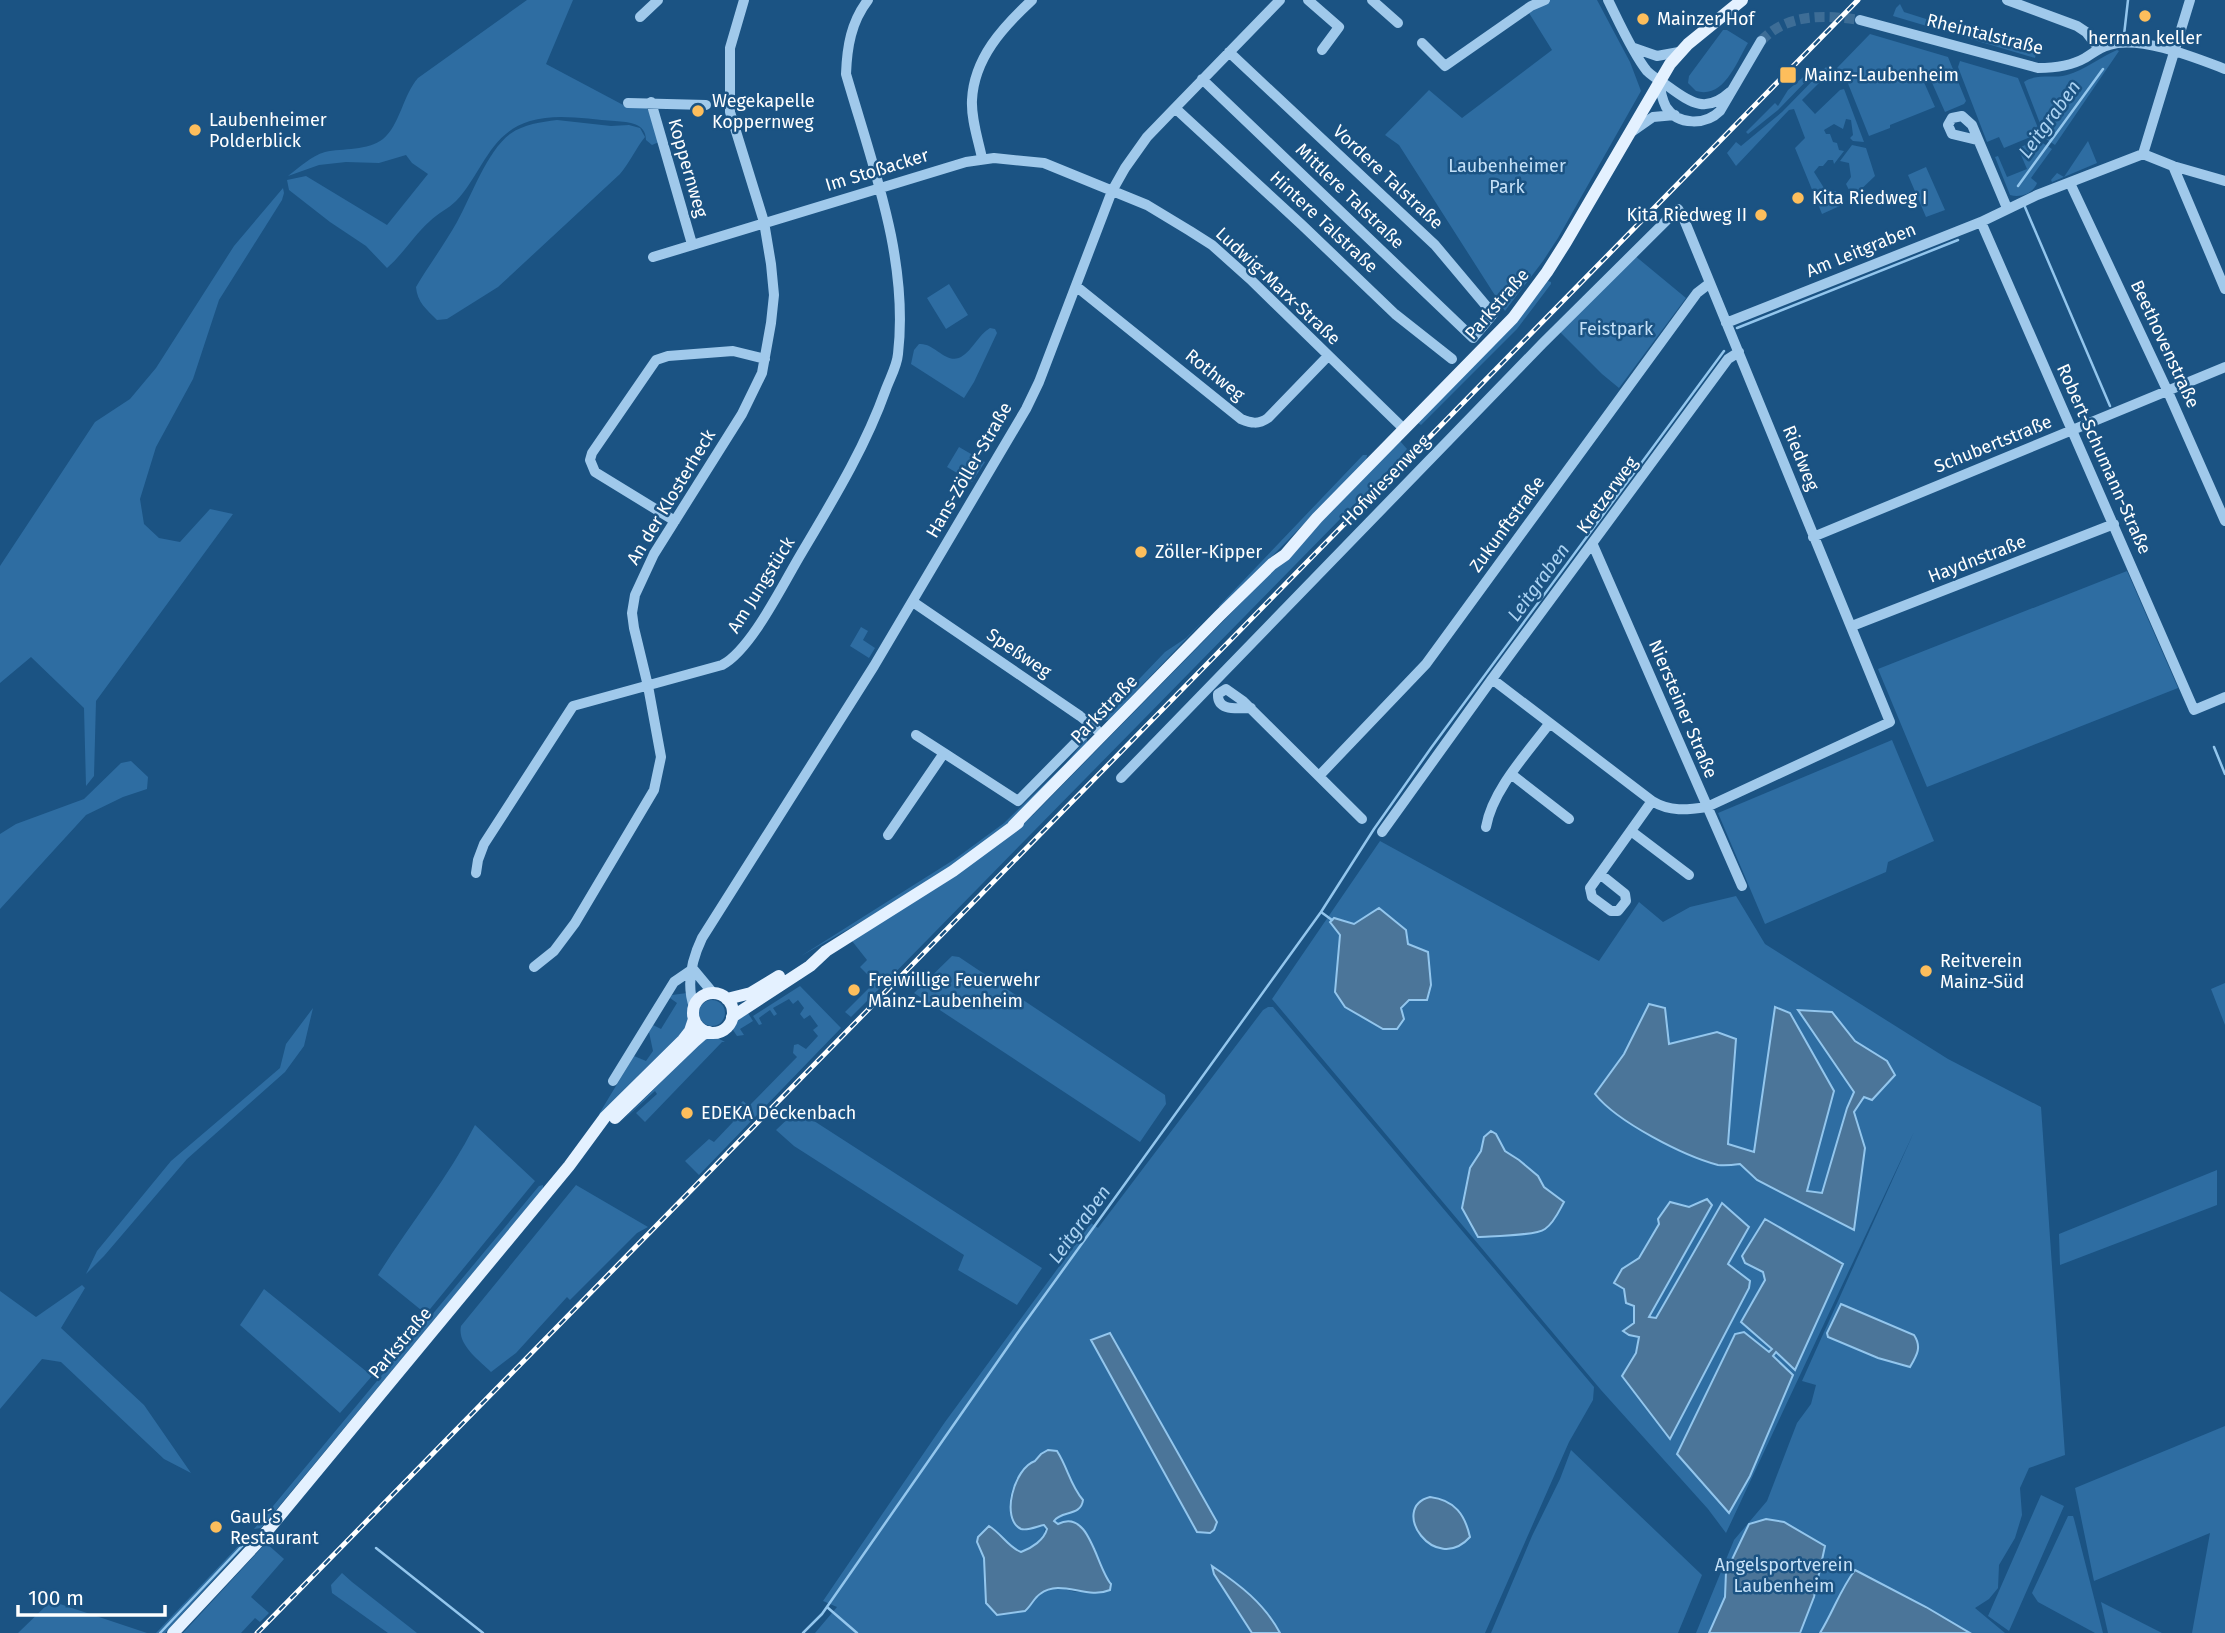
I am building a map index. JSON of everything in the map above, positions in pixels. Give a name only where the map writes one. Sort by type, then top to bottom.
[{"type":"main road","name":"Parkstraße","points":[[727,999],[751,993],[826,951],[953,871],[1033,811],[1050,790],[1272,564],[1285,555],[1317,518],[1513,318],[1560,252],[1658,80],[1679,52],[1742,0]]},
{"type":"main road","name":"Parkstraße","points":[[732,1017],[810,966],[826,951]]},
{"type":"main road","points":[[713,993],[727,999],[732,1009],[732,1017],[723,1030],[709,1032],[700,1028],[694,1013],[704,995],[713,993]]},
{"type":"main road","name":"Parkstraße","points":[[173,1633],[258,1542],[569,1166],[605,1117],[683,1040],[690,1031],[694,1013]]},
{"type":"main road","name":"Parkstraße","points":[[569,1166],[695,1041],[709,1032]]},
{"type":"street","points":[[640,17],[658,0]]},
{"type":"street","name":"An der Klosterheck","points":[[534,967],[554,951],[575,923],[654,790],[661,757],[634,628],[632,613],[635,595],[648,565],[742,414],[762,373],[774,295],[764,222],[730,112],[730,48],[744,0]]},
{"type":"street","name":"Am Jungstück","points":[[476,873],[484,844],[567,712],[580,703],[648,686],[732,660],[773,600],[857,461],[898,356],[900,295],[897,265],[879,188],[846,74],[847,48],[854,24],[868,0]]},
{"type":"street","points":[[982,158],[973,116],[972,100],[976,78],[990,46],[1005,25],[1032,0]]},
{"type":"street","points":[[1262,0],[1268,10]]},
{"type":"street","name":"Hans-Zöller-Straße","points":[[694,1013],[690,990],[695,956],[702,938],[913,601],[1026,409],[1077,287],[1112,191],[1125,168],[1175,107],[1280,0]]},
{"type":"street","points":[[1308,0],[1339,27],[1322,50]]},
{"type":"street","points":[[1372,0],[1398,23]]},
{"type":"street","points":[[1422,43],[1445,66],[1531,6],[1545,0]]},
{"type":"street","points":[[1608,0],[1645,68],[1658,80],[1682,97],[1701,105],[1717,102],[1730,92]]},
{"type":"street","name":"Rheintalstraße","points":[[2007,0],[2077,26],[2090,36],[2099,49]]},
{"type":"street","points":[[2190,0],[2143,154],[2225,181]]},
{"type":"street","name":"Rheintalstraße","points":[[1860,20],[2038,68],[2056,68],[2075,63],[2113,43],[2125,43],[2175,51],[2225,69]]},
{"type":"street","points":[[1622,143],[1642,122],[1659,115],[1675,115],[1696,122],[1710,119],[1720,111],[1762,41]]},
{"type":"street","points":[[1634,48],[1657,56],[1679,52]]},
{"type":"street","name":"Vordere Talstraße","points":[[1229,52],[1435,245],[1493,314],[1473,338]]},
{"type":"street","name":"Mittlere Talstraße","points":[[1202,79],[1473,338]]},
{"type":"street","points":[[1658,80],[1665,106],[1675,115]]},
{"type":"street","name":"Koppernweg","points":[[651,102],[692,244]]},
{"type":"street","name":"Koppernweg","points":[[628,103],[706,105]]},
{"type":"street","name":"Hintere Talstraße","points":[[1175,107],[1395,314],[1452,359]]},
{"type":"street","points":[[1977,141],[2007,208]]},
{"type":"street","name":"Am Leitgraben","points":[[1726,323],[1981,222],[2007,208],[2143,154]]},
{"type":"street","name":"Im Stoßacker","points":[[653,257],[982,158],[1044,163],[1112,191]]},
{"type":"street","points":[[2173,166],[2225,289]]},
{"type":"street","name":"Beethovenstraße","points":[[2070,183],[2168,392],[2225,522]]},
{"type":"street","name":"Ludwig-Marx-Straße","points":[[1112,191],[1147,205],[1212,245],[1404,429]]},
{"type":"street","name":"Riedweg","points":[[1678,209],[1890,722],[1707,807]]},
{"type":"street","name":"Hofwiesenweg","points":[[1121,778],[1218,686],[1571,314],[1678,209]]},
{"type":"street","name":"Robert-Schumann-Straße","points":[[1981,222],[2194,710],[2225,697]]},
{"type":"street","name":"Zukunftstraße","points":[[1319,776],[1426,664],[1696,293],[1710,283]]},
{"type":"street","name":"Rothweg","points":[[1077,287],[1241,419],[1249,422],[1258,423],[1268,418],[1328,356]]},
{"type":"street","points":[[675,521],[595,472],[590,460],[592,453],[656,360],[668,356],[733,351],[765,359]]},
{"type":"street","name":"Kretzerweg","points":[[1382,832],[1728,359],[1739,352]]},
{"type":"street","name":"Schubertstraße","points":[[1813,537],[2225,367]]},
{"type":"street","name":"Haydnstraße","points":[[1852,626],[2114,524]]},
{"type":"street","name":"Niersteiner Straße","points":[[1592,545],[1742,886]]},
{"type":"street","name":"Speßweg","points":[[913,601],[1103,736]]},
{"type":"street","points":[[1492,679],[1653,802],[1678,810],[1707,807]]},
{"type":"street","points":[[1218,686],[1217,698],[1221,706],[1251,708],[1362,819]]},
{"type":"street","points":[[1486,827],[1492,806],[1511,774],[1549,724]]},
{"type":"street","points":[[916,735],[1018,801],[1092,726]]},
{"type":"street","points":[[888,835],[944,753]]},
{"type":"street","points":[[1511,774],[1569,819]]},
{"type":"street","points":[[1600,874],[1653,802]]},
{"type":"street","points":[[1631,831],[1689,874]]},
{"type":"street","points":[[613,1080],[674,982],[693,969],[713,993]]},
{"type":"green space","points":[[527,0],[573,0],[546,64],[627,107],[645,106],[659,142],[652,145],[646,140],[640,127],[620,121],[550,117],[516,127],[495,144],[456,201],[424,226],[387,268],[366,246],[289,190],[287,180],[306,176],[387,225],[428,174],[412,163],[406,155],[379,163],[319,165],[288,176],[320,154],[363,147],[383,139],[394,126],[418,78]]},
{"type":"green space","name":"Laubenheimer Park","points":[[1548,0],[1597,0],[1630,62],[1641,91],[1558,238],[1505,311],[1399,145],[1385,135],[1429,90],[1462,118],[1552,50],[1529,13]]},
{"type":"green space","points":[[1900,4],[1904,12],[1970,33],[1972,29],[2039,43],[2035,58],[1893,16]]},
{"type":"green space","points":[[1723,30],[1748,43],[1722,85],[1706,92],[1696,91],[1688,83],[1689,76]]},
{"type":"green space","points":[[1870,34],[1948,57],[1966,101],[1964,104],[1945,112],[1929,76],[1923,80],[1935,107],[1869,136],[1845,76],[1837,68]]},
{"type":"green space","points":[[2119,51],[2055,145],[2046,139],[2024,82],[2034,78],[2074,73]]},
{"type":"green space","points":[[1960,61],[2018,78],[2040,133],[2004,148],[1999,137],[1987,142],[1958,67]]},
{"type":"green space","points":[[1826,67],[1842,81],[1839,82],[1829,73],[1802,100],[1815,114],[1844,89],[1864,142],[1850,138],[1853,135],[1851,120],[1846,119],[1843,129],[1834,124],[1824,130],[1826,134],[1830,134],[1833,142],[1837,143],[1839,150],[1844,151],[1834,164],[1833,160],[1828,160],[1814,172],[1824,188],[1830,192],[1836,191],[1842,205],[1822,214],[1795,148],[1805,138],[1794,109],[1789,110],[1736,166],[1727,153],[1736,142],[1741,146],[1782,112]]},
{"type":"green space","points":[[1809,72],[1812,75],[1778,110],[1748,134],[1746,132],[1775,103],[1778,106],[1788,90]]},
{"type":"green space","points":[[557,120],[611,126],[629,125],[640,128],[645,137],[620,174],[498,287],[447,319],[437,320],[420,301],[416,287],[457,222],[494,151],[510,134],[521,128]]},
{"type":"green space","points":[[2038,140],[2052,149],[2031,178],[2037,183],[2035,187],[2026,194],[2010,195],[1995,157],[1998,156],[2007,177],[2027,169],[2018,148]]},
{"type":"green space","points":[[2088,141],[2097,163],[2064,177]]},
{"type":"green space","points":[[1852,145],[1866,148],[1875,176],[1855,195],[1846,184],[1851,177],[1849,163],[1840,161]]},
{"type":"green space","points":[[1926,167],[1945,210],[1926,217],[1908,175]]},
{"type":"green space","points":[[2057,173],[2064,177],[2052,182],[2051,180]]},
{"type":"green space","points":[[283,188],[282,200],[219,300],[193,379],[156,447],[140,499],[144,524],[159,538],[180,542],[210,509],[233,514],[96,701],[94,776],[86,786],[84,708],[31,657],[0,683],[0,566],[95,422],[130,399],[156,368],[234,246]]},
{"type":"green space","name":"Feistpark","points":[[1634,255],[1686,298],[1619,388],[1560,332]]},
{"type":"green space","points":[[1548,281],[1551,284],[1517,329],[1421,425],[1418,423],[1514,325]]},
{"type":"green space","points":[[949,284],[968,315],[946,329],[927,298]]},
{"type":"green space","points":[[990,328],[997,333],[964,398],[911,364],[914,350],[919,344],[930,346],[945,356],[956,359],[965,354]]},
{"type":"green space","points":[[1400,441],[1407,449],[1397,461],[851,1017],[845,1012],[875,982],[860,967],[867,960],[852,941],[1012,833],[1033,815]]},
{"type":"green space","points":[[959,447],[985,462],[972,482],[947,467]]},
{"type":"green space","points":[[1363,455],[1367,455],[1366,461],[1224,605],[1218,607]]},
{"type":"green space","points":[[2127,571],[2178,688],[1927,787],[1878,669]]},
{"type":"green space","points":[[1205,619],[1109,720],[1099,721],[1165,652],[1186,638]]},
{"type":"green space","points":[[861,627],[868,631],[863,640],[875,648],[869,658],[850,646]]},
{"type":"green space","points":[[1087,738],[1087,746],[1004,827],[972,853],[882,910],[801,956],[955,859],[1004,823],[1066,763]]},
{"type":"green space","points":[[1892,740],[1934,841],[1888,862],[1886,872],[1765,924],[1718,813]]},
{"type":"green space","points":[[131,761],[148,777],[147,789],[86,815],[0,909],[0,834],[16,824],[84,799],[121,763]]},
{"type":"green space","name":"Angelsportverein Laubenheim","points":[[1380,841],[1599,961],[1639,902],[1663,922],[1690,907],[1736,896],[1765,944],[1948,1059],[2041,1107],[2065,1455],[2029,1468],[2020,1488],[2022,1515],[2015,1538],[1999,1565],[1998,1588],[1989,1599],[1975,1608],[2005,1633],[1696,1633],[1734,1540],[1767,1501],[1797,1423],[1811,1404],[1816,1385],[1802,1381],[1914,1132],[1726,1533],[1708,1509],[1601,1390],[1272,999]],"holes":[[[1334,918],[1414,948],[1409,999],[1383,1029],[1367,1018],[1339,952],[1341,935],[1330,922]],[[1649,1004],[1665,1008],[1668,1044],[1728,1144],[1754,1152],[1775,1007],[1834,1091],[1807,1190],[1822,1194],[1854,1092],[1832,1012],[1855,1041],[1887,1061],[1854,1112],[1865,1148],[1854,1230],[1757,1180],[1740,1164],[1721,1166],[1595,1094],[1624,1054]],[[1482,1150],[1505,1151],[1538,1176],[1544,1187],[1564,1202],[1525,1234],[1508,1234],[1470,1168]],[[1707,1199],[1712,1205],[1649,1317],[1656,1318],[1721,1203],[1740,1219],[1728,1264],[1738,1270],[1637,1396],[1622,1376],[1636,1354],[1639,1337],[1629,1335],[1634,1323],[1634,1306],[1626,1303],[1624,1289],[1614,1283],[1622,1269],[1639,1258],[1659,1224]],[[1843,1264],[1795,1369],[1776,1352],[1703,1485],[1695,1473],[1744,1332],[1769,1352],[1772,1349],[1741,1322],[1765,1280],[1758,1267]]]},
{"type":"green space","points":[[952,956],[959,957],[1165,1095],[1166,1104],[1140,1142],[914,993]]},
{"type":"green space","points":[[2225,983],[2225,1025],[2211,989]]},
{"type":"green space","points":[[800,986],[841,1028],[699,1175],[685,1161],[709,1139],[714,1142],[733,1122],[729,1116],[732,1114],[737,1119],[746,1109],[741,1103],[743,1101],[749,1106],[797,1057],[793,1053],[794,1045],[798,1044],[806,1049],[818,1036],[813,1030],[818,1026],[810,1015],[804,1019],[800,1014],[804,1008],[798,1000],[793,1004],[789,999],[773,1008],[777,1014],[774,1016],[770,1010],[759,1018],[762,1024],[759,1025],[753,1016]]},
{"type":"green space","points":[[687,993],[689,1017],[683,1033],[600,1118],[599,1114],[634,1056],[646,1061],[653,1051],[649,1032],[653,1025],[661,1029],[677,1003],[670,998],[672,995]]},
{"type":"green space","points":[[712,1000],[721,1004],[725,1013],[721,1022],[712,1026],[703,1022],[699,1013],[703,1004]]},
{"type":"green space","points":[[1273,1007],[1594,1387],[1593,1400],[1569,1442],[1485,1633],[1280,1633],[1262,1606],[1212,1567],[1252,1633],[815,1633],[837,1607],[823,1601],[945,1422],[1091,1223],[1098,1228],[1263,1010]],"holes":[[[1111,1333],[1217,1522],[1214,1530],[1209,1533],[1091,1340]],[[1041,1454],[1068,1471],[1078,1510],[1053,1521],[1058,1524],[1065,1521],[1073,1523],[1087,1533],[1111,1584],[1078,1592],[1058,1587],[1047,1589],[1025,1610],[1001,1613],[986,1603],[984,1558],[1010,1546],[1022,1552],[1044,1537],[1045,1526],[1027,1529],[1014,1518],[1010,1503],[1016,1481],[1030,1462],[1035,1461]],[[1416,1508],[1453,1549],[1427,1543],[1414,1524]]]},
{"type":"green space","points":[[313,1008],[304,1046],[285,1072],[187,1159],[86,1274],[97,1251],[171,1161],[280,1068],[286,1044]]},
{"type":"green space","points":[[746,1010],[753,1021],[740,1029],[744,1035],[737,1036],[733,1023]]},
{"type":"green space","points":[[707,1036],[714,1036],[725,1042],[722,1042],[645,1122],[636,1113],[657,1094],[655,1091],[621,1122]]},
{"type":"green space","points":[[797,1110],[1042,1268],[1017,1305],[958,1270],[964,1255],[794,1146],[776,1130]]},
{"type":"green space","points":[[475,1125],[535,1181],[426,1314],[378,1275],[441,1182]]},
{"type":"green space","points":[[2217,1170],[2217,1205],[2060,1265],[2059,1234]]},
{"type":"green space","points":[[543,1185],[543,1189],[261,1528],[254,1529],[539,1186]]},
{"type":"green space","points":[[576,1185],[648,1227],[637,1233],[570,1300],[567,1297],[516,1353],[491,1372],[462,1340],[461,1326]]},
{"type":"green space","points":[[82,1285],[85,1288],[61,1328],[144,1405],[191,1473],[164,1459],[61,1362],[42,1359],[0,1409],[0,1291],[36,1317]]},
{"type":"green space","points":[[264,1289],[372,1376],[340,1413],[240,1325]]},
{"type":"green space","points":[[2225,1426],[2225,1633],[2192,1633],[2210,1533],[2094,1581],[2075,1488]]},
{"type":"green space","points":[[1571,1450],[1702,1575],[1678,1633],[1491,1633]]},
{"type":"green space","points":[[2041,1495],[2064,1506],[2009,1631],[1988,1616]]},
{"type":"green space","points":[[2068,1516],[2073,1516],[2074,1519],[2103,1633],[2095,1633],[2038,1602],[2032,1593]]},
{"type":"green space","points":[[244,1540],[247,1540],[246,1544],[165,1633],[156,1633]]},
{"type":"green space","points":[[266,1543],[284,1559],[251,1597],[269,1613],[260,1622],[255,1618],[241,1633],[183,1633]]},
{"type":"green space","points":[[342,1573],[417,1633],[388,1633],[332,1593],[331,1585]]},
{"type":"green space","points":[[51,1601],[147,1633],[18,1633]]},
{"type":"green space","points":[[2101,1602],[2162,1633],[2108,1633]]},
{"type":"shaded area","points":[[1379,908],[1406,930],[1408,944],[1428,952],[1431,985],[1427,1000],[1409,1000],[1401,1008],[1404,1019],[1397,1029],[1383,1029],[1345,1007],[1335,992],[1340,935],[1330,922],[1334,918],[1354,924]]},
{"type":"shaded area","points":[[1649,1004],[1665,1008],[1669,1044],[1717,1032],[1736,1039],[1728,1144],[1754,1152],[1775,1007],[1790,1013],[1834,1091],[1807,1191],[1822,1193],[1854,1092],[1798,1010],[1832,1012],[1855,1041],[1887,1061],[1895,1075],[1872,1100],[1864,1097],[1854,1112],[1865,1148],[1854,1230],[1757,1180],[1740,1164],[1718,1165],[1704,1161],[1652,1137],[1619,1116],[1595,1094],[1624,1054]]},
{"type":"shaded area","points":[[1491,1131],[1496,1134],[1505,1151],[1538,1176],[1544,1187],[1564,1202],[1554,1220],[1545,1229],[1523,1234],[1478,1237],[1462,1208],[1470,1168],[1481,1151],[1484,1137]]},
{"type":"shaded area","points":[[1707,1199],[1712,1205],[1649,1317],[1656,1318],[1722,1203],[1749,1227],[1728,1264],[1750,1281],[1749,1288],[1670,1439],[1622,1376],[1636,1353],[1639,1337],[1623,1331],[1634,1323],[1634,1306],[1626,1303],[1624,1289],[1614,1283],[1622,1269],[1639,1258],[1659,1224],[1658,1219],[1670,1202],[1689,1207]]},
{"type":"shaded area","points":[[1765,1219],[1843,1264],[1795,1370],[1776,1352],[1773,1356],[1793,1375],[1750,1476],[1729,1513],[1677,1454],[1735,1334],[1744,1332],[1769,1352],[1772,1349],[1741,1322],[1765,1280],[1763,1272],[1745,1263],[1742,1256]]},
{"type":"shaded area","points":[[1841,1304],[1914,1335],[1918,1347],[1910,1367],[1878,1358],[1828,1337],[1827,1333]]},
{"type":"shaded area","points":[[1110,1333],[1217,1522],[1210,1533],[1197,1532],[1091,1340]]},
{"type":"shaded area","points":[[1048,1450],[1057,1451],[1083,1500],[1079,1509],[1061,1515],[1054,1521],[1058,1524],[1069,1521],[1078,1524],[1085,1531],[1111,1584],[1110,1590],[1092,1593],[1056,1588],[1038,1596],[1025,1611],[997,1615],[986,1603],[984,1558],[977,1542],[978,1537],[989,1526],[1021,1552],[1043,1537],[1047,1529],[1044,1525],[1021,1529],[1015,1523],[1011,1515],[1011,1505],[1012,1494],[1021,1473]]},
{"type":"shaded area","points":[[1430,1497],[1446,1501],[1462,1515],[1470,1537],[1457,1547],[1443,1549],[1431,1544],[1421,1536],[1415,1525],[1414,1513],[1418,1503]]},
{"type":"shaded area","points":[[1766,1519],[1784,1522],[1825,1546],[1814,1597],[1800,1633],[1709,1633],[1725,1597],[1726,1572],[1749,1524]]},
{"type":"shaded area","points":[[1212,1566],[1250,1595],[1267,1613],[1280,1633],[1252,1633],[1214,1574]]},
{"type":"shaded area","points":[[1855,1570],[1926,1607],[1970,1633],[1820,1633]]},
{"type":"waterway","name":"Leitgraben","points":[[2124,35],[2128,0]]},
{"type":"waterway","name":"Leitgraben","points":[[2018,186],[2103,69]]},
{"type":"waterway","points":[[2025,207],[2110,406]]},
{"type":"waterway","name":"Leitgraben","points":[[1737,328],[1958,240]]},
{"type":"waterway","name":"Leitgraben","points":[[803,1633],[822,1614],[1021,1328],[1321,912],[1374,829],[1431,748],[1724,351]]},
{"type":"waterway","points":[[2214,747],[2225,774]]},
{"type":"waterway","points":[[1321,912],[1332,920]]},
{"type":"waterway","points":[[160,1633],[242,1546]]},
{"type":"waterway","points":[[376,1548],[483,1633]]},
{"type":"waterway","points":[[827,1607],[857,1633]]},
{"type":"tunnel","points":[[1761,41],[1783,25],[1807,18],[1860,20]]},
{"type":"railway","points":[[257,1633],[1858,0]]},
{"type":"place","name":"herman keller","points":[[2145,16]]},
{"type":"place","name":"Mainzer Hof","points":[[1643,19]]},
{"type":"place","name":"Mainz-Laubenheim","points":[[1788,75]]},
{"type":"place","name":"Wegekapelle Koppernweg","points":[[698,111]]},
{"type":"place","name":"Laubenheimer Polderblick","points":[[195,130]]},
{"type":"place","name":"Kita Riedweg I","points":[[1798,198]]},
{"type":"place","name":"Kita Riedweg II","points":[[1761,215]]},
{"type":"place","name":"Zöller-Kipper","points":[[1141,552]]},
{"type":"place","name":"Reitverein Mainz-Süd","points":[[1926,971]]},
{"type":"place","name":"Freiwillige Feuerwehr Mainz-Laubenheim","points":[[854,990]]},
{"type":"place","name":"EDEKA Deckenbach","points":[[687,1113]]},
{"type":"place","name":"Gaul´s Restaurant","points":[[216,1527]]}]
